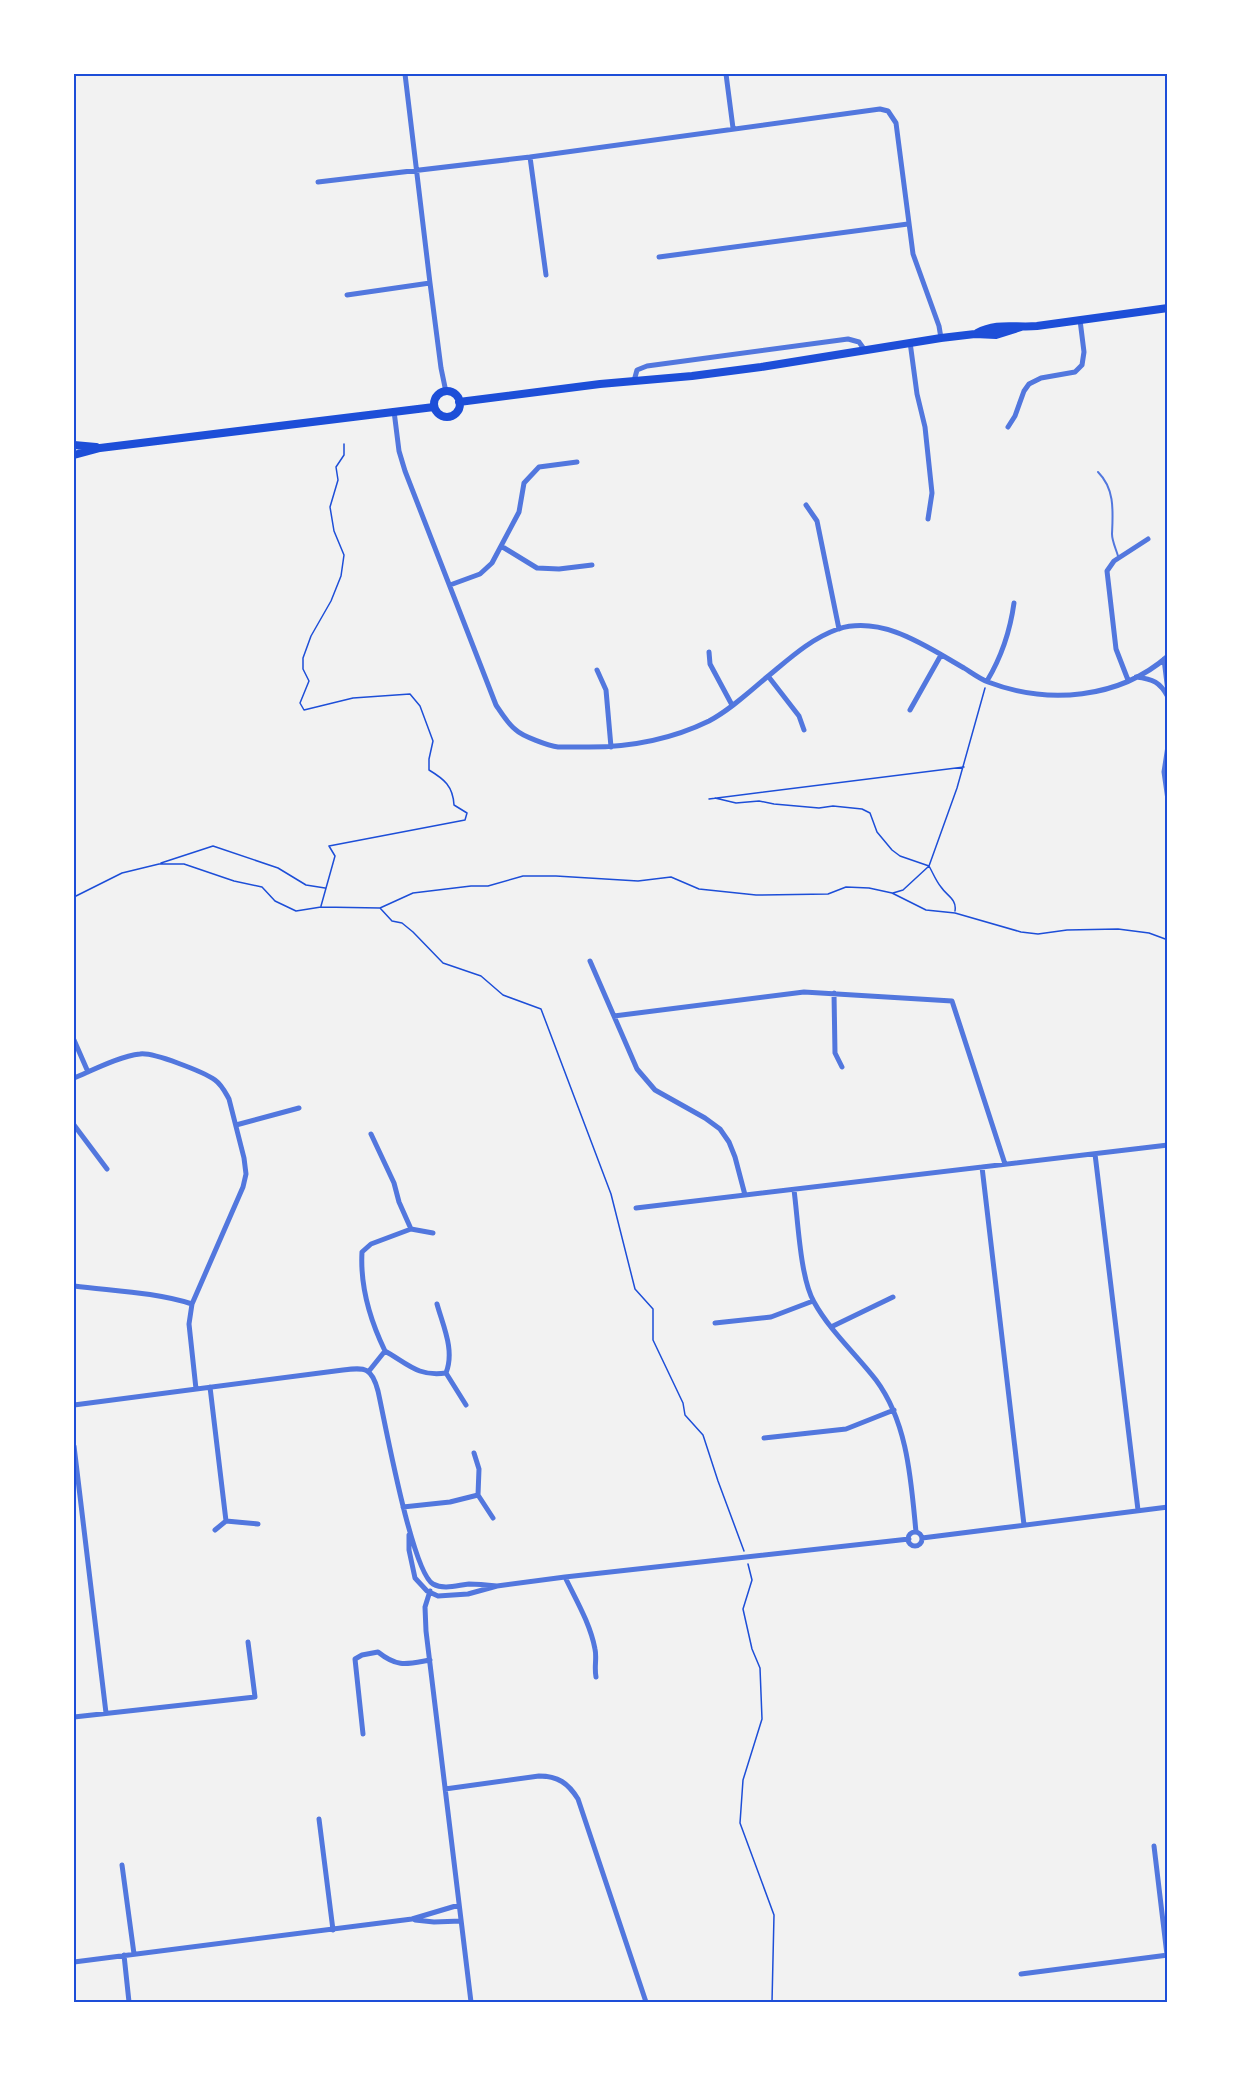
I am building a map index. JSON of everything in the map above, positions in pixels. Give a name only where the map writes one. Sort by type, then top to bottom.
[{"type":"main road","points":[[459,402],[761,367],[910,342],[979,333],[996,335],[1018,327],[1167,308]]},
{"type":"main road","points":[[446,392],[454,394],[459,402],[458,411],[449,417],[440,415],[434,406],[439,394],[446,392]]},
{"type":"main road","points":[[74,455],[100,448],[434,406]]},
{"type":"main road","points":[[74,445],[100,448]]},
{"type":"street","points":[[405,74],[430,283],[446,392]]},
{"type":"street","points":[[726,74],[733,128]]},
{"type":"street","points":[[318,182],[530,157],[880,109],[888,111],[896,123],[913,254],[939,326],[941,338]]},
{"type":"street","points":[[530,157],[546,275]]},
{"type":"street","points":[[659,257],[908,224]]},
{"type":"street","points":[[347,296],[430,283]]},
{"type":"street","points":[[1008,427],[1015,416],[1023,391],[1029,384],[1041,378],[1075,372],[1082,365],[1084,352],[1080,320]]},
{"type":"street","points":[[634,381],[637,370],[647,366],[848,339],[859,342],[864,350]]},
{"type":"street","points":[[910,342],[917,394],[925,427],[932,493],[928,519]]},
{"type":"street","points":[[394,411],[399,451],[405,471],[496,705],[517,732],[556,747],[611,747],[660,739],[687,730],[710,720],[732,705],[818,638],[839,629],[856,626],[888,629],[904,635],[987,681],[1028,693],[1060,696],[1091,693],[1112,687],[1149,671],[1166,657]]},
{"type":"street","points":[[450,585],[480,574],[492,562],[519,512],[524,483],[539,467],[576,462]]},
{"type":"street","points":[[806,506],[817,521],[839,629]]},
{"type":"street","points":[[1128,680],[1116,649],[1107,571],[1114,561],[1148,539]]},
{"type":"street","points":[[501,546],[537,567],[559,569],[592,564]]},
{"type":"street","points":[[987,681],[1006,645],[1014,603]]},
{"type":"street","points":[[709,652],[710,664],[732,705]]},
{"type":"street","points":[[910,710],[941,655]]},
{"type":"street","points":[[1166,657],[1167,692]]},
{"type":"street","points":[[597,670],[606,690],[611,747]]},
{"type":"street","points":[[768,676],[799,716],[804,730]]},
{"type":"street","points":[[1135,677],[1161,684],[1167,697]]},
{"type":"street","points":[[1167,746],[1164,772],[1167,800]]},
{"type":"street","points":[[590,961],[637,1069],[655,1090],[720,1129],[735,1157],[746,1195]]},
{"type":"street","points":[[614,1016],[804,992],[952,1001],[1005,1164]]},
{"type":"street","points":[[834,993],[835,1053],[842,1066]]},
{"type":"street","points":[[74,1040],[88,1072]]},
{"type":"street","points":[[74,1078],[127,1058],[140,1054],[152,1054],[215,1080],[229,1099],[246,1174],[192,1305],[189,1324],[196,1389]]},
{"type":"street","points":[[236,1125],[299,1108]]},
{"type":"street","points":[[74,1125],[107,1168]]},
{"type":"street","points":[[371,1134],[394,1183],[399,1202],[411,1229]]},
{"type":"street","points":[[636,1208],[1167,1145]]},
{"type":"street","points":[[1095,1154],[1138,1510]]},
{"type":"street","points":[[982,1167],[1024,1525]]},
{"type":"street","points":[[794,1190],[805,1278],[813,1301],[831,1327],[876,1380],[894,1410],[903,1439],[916,1532]]},
{"type":"street","points":[[433,1233],[411,1229],[371,1244],[362,1252],[361,1267],[371,1320],[385,1351],[422,1373],[435,1375],[446,1373]]},
{"type":"street","points":[[74,1286],[165,1298],[192,1305]]},
{"type":"street","points":[[831,1327],[893,1297]]},
{"type":"street","points":[[715,1323],[771,1317],[813,1301]]},
{"type":"street","points":[[436,1304],[449,1350],[450,1362],[446,1373]]},
{"type":"street","points":[[369,1371],[385,1351]]},
{"type":"street","points":[[74,1405],[343,1370],[361,1368],[369,1371],[376,1381],[409,1533],[425,1575],[434,1585],[441,1587],[469,1584],[497,1586]]},
{"type":"street","points":[[446,1373],[466,1405]]},
{"type":"street","points":[[210,1387],[226,1521]]},
{"type":"street","points":[[764,1438],[846,1429],[894,1410]]},
{"type":"street","points":[[74,1446],[106,1713]]},
{"type":"street","points":[[474,1453],[479,1469],[478,1496],[493,1518]]},
{"type":"street","points":[[403,1507],[450,1502],[478,1496]]},
{"type":"street","points":[[922,1538],[1167,1507]]},
{"type":"street","points":[[215,1530],[226,1521],[258,1524]]},
{"type":"street","points":[[916,1532],[922,1538]]},
{"type":"street","points":[[916,1532],[911,1534],[909,1539],[911,1545],[917,1546],[922,1538]]},
{"type":"street","points":[[409,1533],[409,1550],[415,1578],[419,1585],[438,1596],[453,1596],[497,1586],[565,1577],[909,1539]]},
{"type":"street","points":[[565,1577],[593,1641],[596,1653],[594,1665],[596,1677]]},
{"type":"street","points":[[434,1585],[425,1607],[426,1631],[471,2002]]},
{"type":"street","points":[[74,1717],[255,1697],[248,1642]]},
{"type":"street","points":[[363,1734],[355,1659],[378,1652],[388,1660],[402,1665],[430,1660]]},
{"type":"street","points":[[445,1789],[539,1776],[550,1776],[570,1787],[578,1798],[646,2002]]},
{"type":"street","points":[[319,1819],[333,1930]]},
{"type":"street","points":[[1021,1974],[1167,1955],[1154,1846]]},
{"type":"street","points":[[122,1865],[134,1954]]},
{"type":"street","points":[[74,1962],[412,1919],[459,1905]]},
{"type":"street","points":[[412,1919],[461,1922]]},
{"type":"street","points":[[124,1955],[129,2002]]},
{"type":"lane","points":[[1098,472],[1107,481],[1114,522],[1112,535],[1118,558]]},
{"type":"path","points":[[321,906],[335,856],[329,846],[465,820],[467,813],[454,804],[454,792],[445,780],[429,770],[433,741],[420,706],[410,694],[352,698],[304,710],[300,704],[309,681],[303,669],[303,658],[341,576],[344,555],[334,531],[330,507],[338,480],[336,467],[344,455],[344,444]]},
{"type":"path","points":[[892,893],[903,890],[928,866],[964,766],[987,681]]},
{"type":"path","points":[[709,799],[964,766]]},
{"type":"path","points":[[715,798],[736,804],[759,801],[819,808],[833,806],[862,809],[870,813],[878,832],[892,850],[900,856],[928,866],[942,889],[953,899],[956,906],[955,913]]},
{"type":"path","points":[[74,897],[122,873],[159,864],[213,846],[278,868],[306,885],[326,888]]},
{"type":"path","points":[[159,864],[184,864],[225,878],[262,887],[275,901],[296,911],[321,906],[380,908],[413,893],[488,886],[523,876],[638,881],[671,877],[699,889],[756,895],[828,894],[846,887],[868,888],[892,893],[926,910],[955,913],[1031,933],[1118,929],[1149,933],[1167,940]]},
{"type":"path","points":[[380,908],[392,921],[402,923],[443,963],[481,976],[503,995],[542,1009],[612,1194],[635,1289],[653,1309],[652,1340],[683,1403],[685,1415],[703,1435],[752,1580],[743,1609],[752,1649],[760,1668],[762,1719],[743,1780],[740,1823],[774,1915],[771,2002]]}]
